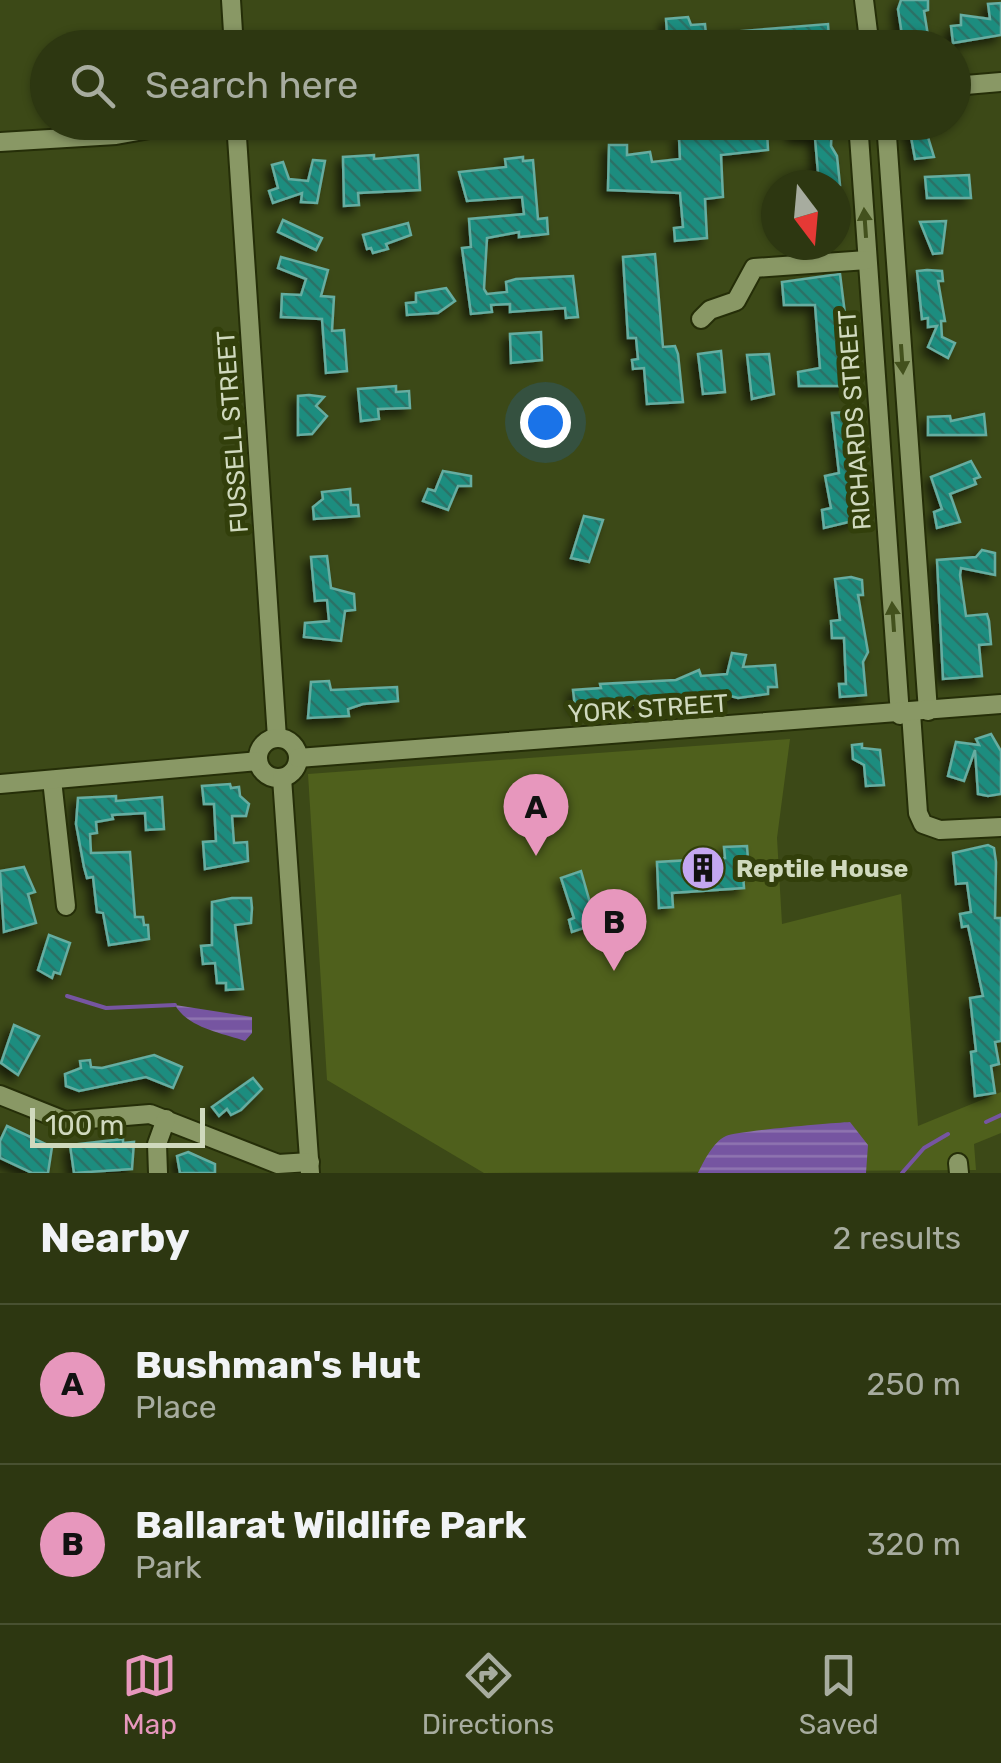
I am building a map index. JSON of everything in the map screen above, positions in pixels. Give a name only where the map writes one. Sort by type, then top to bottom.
[{"type":"street","points":[[230,0],[232,30]]},
{"type":"street","points":[[864,0],[868,30]]},
{"type":"street","points":[[971,85],[1001,82]]},
{"type":"street","points":[[0,142],[33,140]]},
{"type":"street","name":"FUSSELL STREET","points":[[237,140],[277,738]]},
{"type":"street","name":"RICHARDS STREET","points":[[859,140],[867,260],[913,713]]},
{"type":"street","name":"RICHARDS STREET","points":[[887,140],[918,813],[928,828],[1001,828]]},
{"type":"street","points":[[701,319],[712,309],[736,301],[749,271],[756,267],[867,260]]},
{"type":"street","name":"YORK STREET","points":[[298,758],[1001,704]]},
{"type":"street","points":[[277,738],[289,741],[298,758],[296,769],[282,778],[266,775],[258,760],[262,745],[277,738]]},
{"type":"street","points":[[0,784],[258,760]]},
{"type":"street","points":[[0,1095],[58,1120],[142,1113],[278,1164],[310,1167],[282,778]]},
{"type":"street","points":[[52,780],[66,906]]},
{"type":"street","points":[[158,1173],[157,1144],[166,1119]]},
{"type":"green space","points":[[790,739],[777,838],[782,924],[901,894],[918,1126],[1001,1092],[1001,1133],[974,1144],[976,1170],[484,1173],[327,1080],[308,774]]},
{"type":"shaded area","points":[[175,1005],[252,1017],[252,1033],[245,1041],[206,1029],[188,1019]]},
{"type":"shaded area","points":[[850,1122],[868,1145],[866,1173],[698,1173],[713,1147],[726,1136]]},
{"type":"building","points":[[901,0],[928,0],[928,10],[924,11],[927,30],[901,30],[898,9]]},
{"type":"building","points":[[1001,3],[1001,35],[971,40],[971,30],[951,30],[951,26],[961,25],[961,15],[990,19],[988,4]]},
{"type":"building","points":[[688,17],[691,25],[705,24],[706,30],[667,30],[666,19]]},
{"type":"building","points":[[828,24],[828,30],[755,30]]},
{"type":"building","points":[[679,140],[768,140],[768,150],[721,155],[723,197],[705,199],[707,238],[675,241],[674,228],[683,227],[680,193],[608,190],[609,145],[627,145],[627,155],[650,152],[652,162],[680,159]]},
{"type":"building","points":[[815,140],[831,140],[838,170],[818,170]]},
{"type":"building","points":[[912,140],[929,140],[934,157],[915,159]]},
{"type":"building","points":[[374,155],[374,159],[418,155],[420,190],[358,193],[359,205],[344,206],[343,157]]},
{"type":"building","points":[[523,157],[523,161],[533,160],[538,219],[547,218],[548,234],[519,237],[519,232],[487,238],[484,289],[487,294],[507,292],[506,282],[516,279],[573,276],[578,317],[566,318],[565,308],[510,312],[510,304],[491,305],[492,312],[471,314],[462,248],[471,247],[469,219],[524,214],[522,197],[467,201],[459,172],[506,167],[505,159]]},
{"type":"building","points":[[313,160],[325,161],[317,203],[301,202],[302,193],[273,203],[269,191],[278,188],[272,165],[283,162],[289,179],[308,181]]},
{"type":"building","points":[[969,175],[971,198],[927,198],[925,177]]},
{"type":"building","points":[[283,220],[322,238],[316,250],[278,232]]},
{"type":"building","points":[[946,221],[942,253],[933,254],[920,222]]},
{"type":"building","points":[[408,223],[411,235],[386,244],[388,249],[373,253],[371,248],[367,249],[363,235]]},
{"type":"building","points":[[655,254],[663,347],[675,346],[678,354],[683,402],[647,404],[644,368],[633,369],[632,360],[638,359],[636,338],[628,338],[623,257]]},
{"type":"building","points":[[281,257],[328,270],[321,296],[334,297],[332,331],[344,330],[347,371],[326,373],[322,319],[281,317],[282,294],[301,295],[306,279],[278,268]]},
{"type":"building","points":[[917,271],[942,271],[943,281],[938,281],[945,321],[941,321],[942,337],[955,343],[948,358],[928,347],[937,326],[928,327],[928,318],[922,319]]},
{"type":"building","points":[[840,274],[854,386],[799,386],[798,372],[820,368],[815,305],[784,305],[782,282]]},
{"type":"building","points":[[446,288],[455,301],[438,313],[407,315],[406,303],[416,302],[416,293]]},
{"type":"building","points":[[541,332],[542,360],[511,363],[510,334]]},
{"type":"building","points":[[721,351],[725,392],[703,394],[698,354]]},
{"type":"building","points":[[769,354],[774,394],[752,399],[747,355]]},
{"type":"building","points":[[396,386],[396,392],[409,391],[410,408],[378,409],[379,419],[361,421],[358,389]]},
{"type":"building","points":[[298,396],[324,397],[316,406],[327,416],[312,434],[298,435]]},
{"type":"building","points":[[846,412],[850,442],[858,449],[859,461],[853,466],[857,520],[824,528],[822,510],[831,508],[825,476],[839,473],[832,413]]},
{"type":"building","points":[[984,414],[986,435],[928,435],[928,417],[950,416],[951,421]]},
{"type":"building","points":[[971,461],[980,477],[974,479],[976,484],[950,494],[960,522],[937,528],[934,512],[942,509],[931,477]]},
{"type":"building","points":[[443,471],[471,476],[471,486],[458,486],[448,510],[423,501],[428,489],[435,491]]},
{"type":"building","points":[[350,489],[351,505],[358,505],[359,516],[314,519],[313,507],[323,499],[322,492]]},
{"type":"building","points":[[584,516],[603,520],[589,562],[571,558]]},
{"type":"building","points":[[982,550],[995,553],[995,575],[961,568],[960,575],[966,616],[987,614],[989,621],[991,644],[979,645],[982,676],[943,679],[937,560],[976,557]]},
{"type":"building","points":[[327,556],[331,588],[354,594],[355,610],[345,611],[341,641],[304,637],[305,623],[329,621],[327,600],[315,601],[311,557]]},
{"type":"building","points":[[835,579],[862,580],[863,595],[858,595],[868,652],[863,662],[866,695],[840,697],[839,684],[846,684],[844,638],[832,638],[831,621],[840,620]]},
{"type":"building","points":[[732,653],[746,655],[743,667],[775,665],[777,687],[768,687],[768,694],[738,698],[723,694],[692,700],[691,695],[653,698],[654,703],[575,707],[573,690],[601,688],[600,684],[676,680],[699,670],[701,676],[727,674]]},
{"type":"building","points":[[329,681],[331,690],[397,687],[398,701],[363,704],[348,709],[349,716],[308,718],[311,682]]},
{"type":"building","points":[[991,734],[1001,751],[1001,794],[988,796],[978,794],[975,750],[964,781],[948,776],[956,742],[979,745],[976,739]]},
{"type":"building","points":[[862,744],[862,748],[880,750],[884,785],[866,786],[864,765],[853,759],[852,745]]},
{"type":"building","points":[[230,784],[231,788],[239,787],[240,796],[249,804],[246,816],[232,816],[234,843],[247,842],[248,861],[205,869],[203,842],[216,841],[214,804],[204,804],[202,786]]},
{"type":"building","points":[[116,796],[116,801],[162,797],[164,829],[146,830],[145,813],[112,815],[113,819],[96,822],[97,833],[90,834],[91,853],[130,852],[135,917],[143,917],[144,925],[148,925],[149,939],[109,945],[103,913],[97,912],[93,877],[87,878],[84,867],[76,824],[78,798]]},
{"type":"building","points":[[988,845],[994,848],[996,862],[995,918],[1001,918],[1001,1041],[995,1042],[999,1064],[991,1066],[995,1093],[975,1096],[971,1052],[976,1051],[970,998],[983,996],[968,926],[962,927],[960,914],[971,912],[967,883],[956,884],[953,853]]},
{"type":"building","name":"Reptile House","points":[[747,846],[749,874],[743,874],[744,888],[672,893],[673,907],[659,908],[657,862],[725,858],[724,847]]},
{"type":"building","points":[[24,867],[35,892],[28,894],[36,923],[4,932],[0,871]]},
{"type":"building","points":[[581,871],[596,924],[572,932],[569,920],[574,918],[561,878]]},
{"type":"building","points":[[251,898],[252,908],[251,923],[235,925],[243,989],[226,990],[226,983],[217,983],[215,963],[203,964],[201,946],[212,945],[212,902]]},
{"type":"building","points":[[49,935],[70,943],[60,974],[54,972],[52,978],[38,970]]},
{"type":"building","points":[[14,1025],[39,1036],[18,1075],[1,1063]]},
{"type":"building","points":[[154,1055],[182,1067],[173,1088],[146,1077],[79,1091],[66,1086],[65,1074],[81,1068],[80,1061],[90,1060],[91,1067],[102,1068]]},
{"type":"building","points":[[253,1078],[262,1089],[241,1110],[231,1115],[227,1109],[219,1116],[212,1107]]},
{"type":"building","points":[[7,1126],[52,1147],[48,1173],[32,1173],[0,1158],[0,1141]]},
{"type":"building","points":[[123,1139],[123,1143],[134,1142],[132,1169],[74,1173],[70,1145]]},
{"type":"building","points":[[188,1152],[215,1164],[215,1173],[180,1173],[177,1156]]},
{"type":"waterway","points":[[67,996],[106,1008],[175,1005]]},
{"type":"waterway","points":[[986,1122],[1001,1115]]},
{"type":"waterway","points":[[902,1173],[924,1148],[948,1134]]},
{"type":"place","name":"Bushman's Hut","points":[[536,856]]},
{"type":"place","name":"Reptile House","points":[[703,868]]},
{"type":"place","name":"Ballarat Wildlife Park","points":[[614,971]]}]
